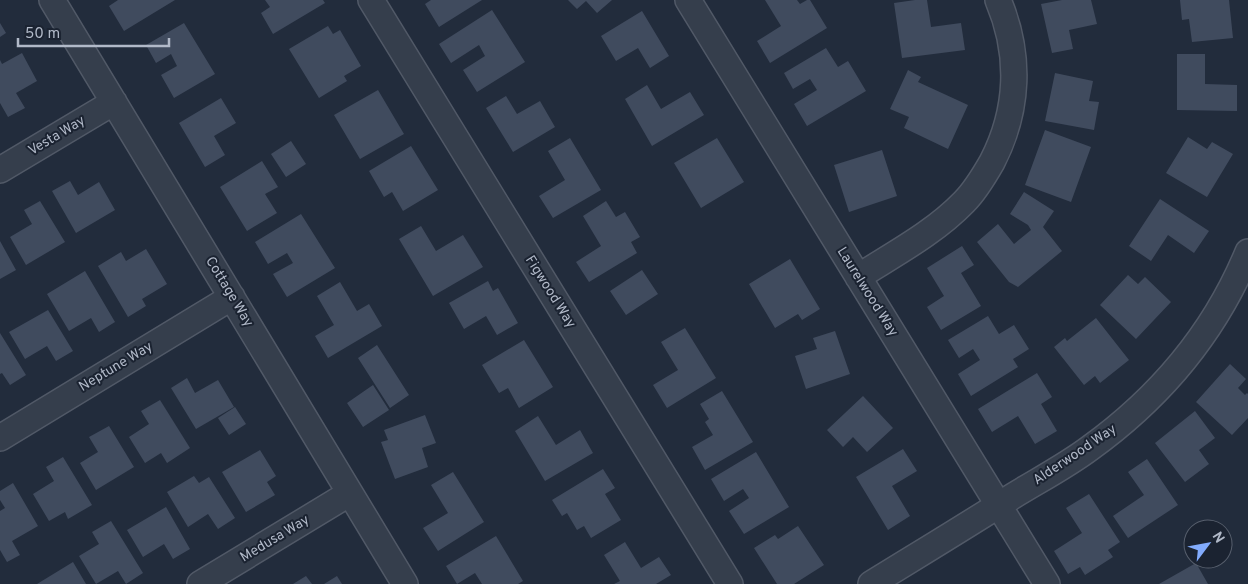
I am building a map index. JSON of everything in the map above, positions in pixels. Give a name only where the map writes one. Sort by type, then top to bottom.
[{"type":"street","name":"Cottage Way","points":[[52,0],[405,584]]},
{"type":"street","name":"Figwood Way","points":[[371,0],[730,584]]},
{"type":"street","name":"Laurelwood Way","points":[[688,0],[1047,584]]},
{"type":"street","points":[[858,276],[940,224],[964,202],[984,176],[1000,147],[1010,116],[1014,84],[1013,51],[1006,19],[998,0]]},
{"type":"street","name":"Vesta Way","points":[[0,170],[114,102]]},
{"type":"street","name":"Alderwood Way","points":[[871,584],[1089,449],[1126,420],[1161,388],[1191,352],[1218,313],[1248,252]]},
{"type":"street","name":"Neptune Way","points":[[0,438],[232,297]]},
{"type":"street","name":"Medusa Way","points":[[200,584],[350,493]]},
{"type":"building","points":[[118,0],[175,0],[124,31],[109,6]]},
{"type":"building","points":[[265,0],[323,0],[325,3],[273,34],[261,13],[270,7]]},
{"type":"building","points":[[431,0],[482,0],[439,27],[425,4]]},
{"type":"building","points":[[568,0],[612,0],[597,13],[586,1],[577,9]]},
{"type":"building","points":[[765,0],[797,0],[800,4],[810,0],[827,28],[770,63],[757,41],[781,26]]},
{"type":"building","points":[[927,0],[931,27],[961,23],[965,50],[902,58],[894,3]]},
{"type":"building","points":[[1062,0],[1091,0],[1097,24],[1069,30],[1073,49],[1052,53],[1041,4]]},
{"type":"building","points":[[1180,0],[1229,0],[1233,38],[1192,42],[1189,19],[1182,20]]},
{"type":"building","points":[[492,10],[525,62],[477,92],[463,70],[485,56],[479,45],[451,63],[439,44]]},
{"type":"building","points":[[642,11],[669,56],[650,68],[638,48],[616,61],[601,36]]},
{"type":"building","points":[[0,23],[6,33],[0,37]]},
{"type":"building","points":[[184,23],[215,74],[174,98],[161,75],[177,66],[171,54],[156,63],[146,45]]},
{"type":"building","points":[[328,26],[333,34],[340,30],[361,66],[344,76],[347,81],[319,98],[289,49]]},
{"type":"building","points":[[826,48],[838,67],[848,61],[866,91],[807,126],[794,104],[817,90],[810,79],[793,89],[784,73]]},
{"type":"building","points":[[22,53],[37,81],[16,93],[25,108],[8,117],[0,103],[0,60],[2,64]]},
{"type":"building","points":[[1177,54],[1205,54],[1205,84],[1237,85],[1237,111],[1177,110]]},
{"type":"building","points":[[908,70],[921,77],[918,82],[968,105],[948,149],[904,128],[909,117],[890,109]]},
{"type":"building","points":[[1055,73],[1093,81],[1089,101],[1099,102],[1094,130],[1045,121]]},
{"type":"building","points":[[647,85],[661,109],[690,92],[704,115],[652,146],[625,99]]},
{"type":"building","points":[[378,90],[404,134],[360,159],[334,115]]},
{"type":"building","points":[[506,96],[517,114],[540,101],[555,127],[513,152],[486,108]]},
{"type":"building","points":[[221,98],[236,123],[214,136],[225,155],[205,167],[179,123]]},
{"type":"building","points":[[1045,130],[1091,147],[1071,202],[1025,185]]},
{"type":"building","points":[[1188,137],[1207,149],[1212,142],[1233,154],[1207,197],[1166,173]]},
{"type":"building","points":[[570,138],[601,190],[553,218],[539,196],[565,180],[548,151]]},
{"type":"building","points":[[717,138],[744,182],[701,208],[674,163]]},
{"type":"building","points":[[291,141],[306,164],[286,177],[271,154]]},
{"type":"building","points":[[411,146],[438,190],[403,211],[392,192],[384,197],[369,171]]},
{"type":"building","points":[[882,150],[897,196],[849,212],[834,165]]},
{"type":"building","points":[[262,161],[278,187],[265,194],[277,213],[247,231],[220,187]]},
{"type":"building","points":[[70,181],[78,195],[99,182],[115,210],[76,233],[52,191]]},
{"type":"building","points":[[1024,192],[1054,211],[1043,227],[1062,251],[1018,287],[1009,282],[977,242],[998,224],[1014,244],[1031,230],[1028,225],[1010,214]]},
{"type":"building","points":[[1160,199],[1209,231],[1194,253],[1168,235],[1151,261],[1129,246]]},
{"type":"building","points":[[40,201],[65,242],[26,265],[10,237],[32,224],[24,210]]},
{"type":"building","points":[[606,201],[616,217],[625,212],[640,237],[631,242],[637,253],[589,282],[576,262],[601,246],[583,216]]},
{"type":"building","points":[[301,214],[335,268],[287,297],[273,274],[293,263],[287,253],[268,264],[255,242]]},
{"type":"building","points":[[421,226],[436,251],[463,235],[483,267],[433,296],[399,239]]},
{"type":"building","points":[[0,241],[16,270],[0,279]]},
{"type":"building","points":[[962,246],[974,265],[961,273],[981,306],[941,330],[927,307],[944,296],[927,268]]},
{"type":"building","points":[[146,249],[167,284],[142,299],[146,306],[128,317],[98,266],[121,252],[126,261]]},
{"type":"building","points":[[790,259],[820,309],[802,320],[798,314],[775,328],[749,284]]},
{"type":"building","points":[[642,270],[658,294],[626,315],[610,291]]},
{"type":"building","points":[[85,271],[115,322],[99,332],[91,318],[69,331],[47,294]]},
{"type":"building","points":[[1128,275],[1138,284],[1145,277],[1171,302],[1136,339],[1100,305]]},
{"type":"building","points":[[488,281],[493,291],[498,288],[518,323],[497,335],[486,316],[464,329],[449,303]]},
{"type":"building","points":[[340,282],[357,311],[369,304],[382,326],[328,358],[315,336],[334,325],[317,296]]},
{"type":"building","points":[[48,310],[73,351],[56,361],[47,346],[25,359],[9,332]]},
{"type":"building","points":[[988,316],[999,334],[1014,325],[1029,349],[1013,359],[1018,367],[971,396],[958,374],[980,360],[973,349],[959,358],[948,340]]},
{"type":"building","points":[[1096,318],[1129,360],[1100,383],[1095,376],[1084,385],[1054,347],[1065,338],[1067,341]]},
{"type":"building","points":[[685,328],[716,378],[667,408],[653,385],[678,370],[661,342]]},
{"type":"building","points":[[835,331],[850,374],[806,389],[795,356],[817,349],[813,338]]},
{"type":"building","points":[[0,333],[26,375],[10,385],[2,373],[0,374]]},
{"type":"building","points":[[524,340],[553,387],[519,408],[508,388],[499,393],[482,365]]},
{"type":"building","points":[[377,345],[409,395],[390,408],[358,358]]},
{"type":"building","points":[[1230,364],[1246,379],[1238,388],[1245,395],[1248,394],[1248,418],[1232,435],[1196,402]]},
{"type":"building","points":[[1037,373],[1052,397],[1041,404],[1057,431],[1035,444],[1018,416],[992,432],[978,409]]},
{"type":"building","points":[[187,378],[195,393],[218,380],[234,407],[196,429],[171,388]]},
{"type":"building","points":[[373,385],[389,410],[363,427],[347,403]]},
{"type":"building","points":[[722,391],[753,442],[705,470],[692,447],[713,435],[705,422],[709,419],[700,404]]},
{"type":"building","points":[[863,396],[893,428],[867,452],[853,437],[843,447],[827,430]]},
{"type":"building","points":[[160,400],[190,448],[167,463],[161,453],[145,463],[129,437],[149,424],[141,411]]},
{"type":"building","points":[[235,407],[246,424],[229,435],[218,418]]},
{"type":"building","points":[[1195,411],[1215,438],[1199,450],[1209,464],[1185,482],[1155,443]]},
{"type":"building","points":[[425,415],[436,443],[422,448],[428,467],[395,479],[381,442],[388,440],[384,430]]},
{"type":"building","points":[[538,416],[556,445],[580,430],[593,453],[545,481],[515,431]]},
{"type":"building","points":[[109,426],[134,467],[96,490],[80,463],[98,452],[89,437]]},
{"type":"building","points":[[903,449],[917,471],[892,486],[910,516],[888,530],[856,477]]},
{"type":"building","points":[[260,450],[276,476],[267,482],[275,495],[246,512],[222,472]]},
{"type":"building","points":[[756,452],[789,507],[744,534],[729,511],[749,498],[743,489],[724,501],[711,479]]},
{"type":"building","points":[[63,457],[92,505],[68,519],[65,512],[49,521],[33,494],[54,481],[46,467]]},
{"type":"building","points":[[1147,459],[1178,505],[1128,538],[1113,516],[1144,495],[1128,472]]},
{"type":"building","points":[[603,469],[615,488],[605,494],[621,520],[591,538],[584,526],[577,530],[567,513],[562,516],[552,500]]},
{"type":"building","points":[[453,472],[484,522],[438,551],[423,528],[448,513],[431,485]]},
{"type":"building","points":[[194,476],[199,483],[209,477],[235,518],[218,529],[208,514],[188,527],[167,492]]},
{"type":"building","points":[[13,483],[38,526],[12,541],[20,555],[7,562],[0,550],[0,511],[5,508],[0,500],[0,491]]},
{"type":"building","points":[[1089,494],[1120,542],[1108,550],[1113,557],[1085,575],[1080,567],[1068,574],[1054,551],[1082,533],[1066,508]]},
{"type":"building","points":[[166,507],[190,549],[173,559],[164,544],[143,557],[127,530]]},
{"type":"building","points":[[111,521],[143,573],[126,584],[118,571],[96,584],[79,556],[99,544],[92,532]]},
{"type":"building","points":[[798,526],[824,565],[794,584],[777,584],[754,548],[775,535],[778,539]]},
{"type":"building","points":[[496,536],[523,581],[518,584],[482,584],[475,573],[457,584],[446,566]]},
{"type":"building","points":[[625,542],[641,568],[659,557],[671,575],[656,584],[614,584],[620,581],[604,555]]},
{"type":"building","points":[[73,562],[86,584],[37,584]]},
{"type":"building","points":[[1185,569],[1199,569],[1208,584],[1159,584]]},
{"type":"building","points":[[306,576],[312,584],[293,584]]},
{"type":"building","points":[[337,576],[342,584],[324,584]]}]
